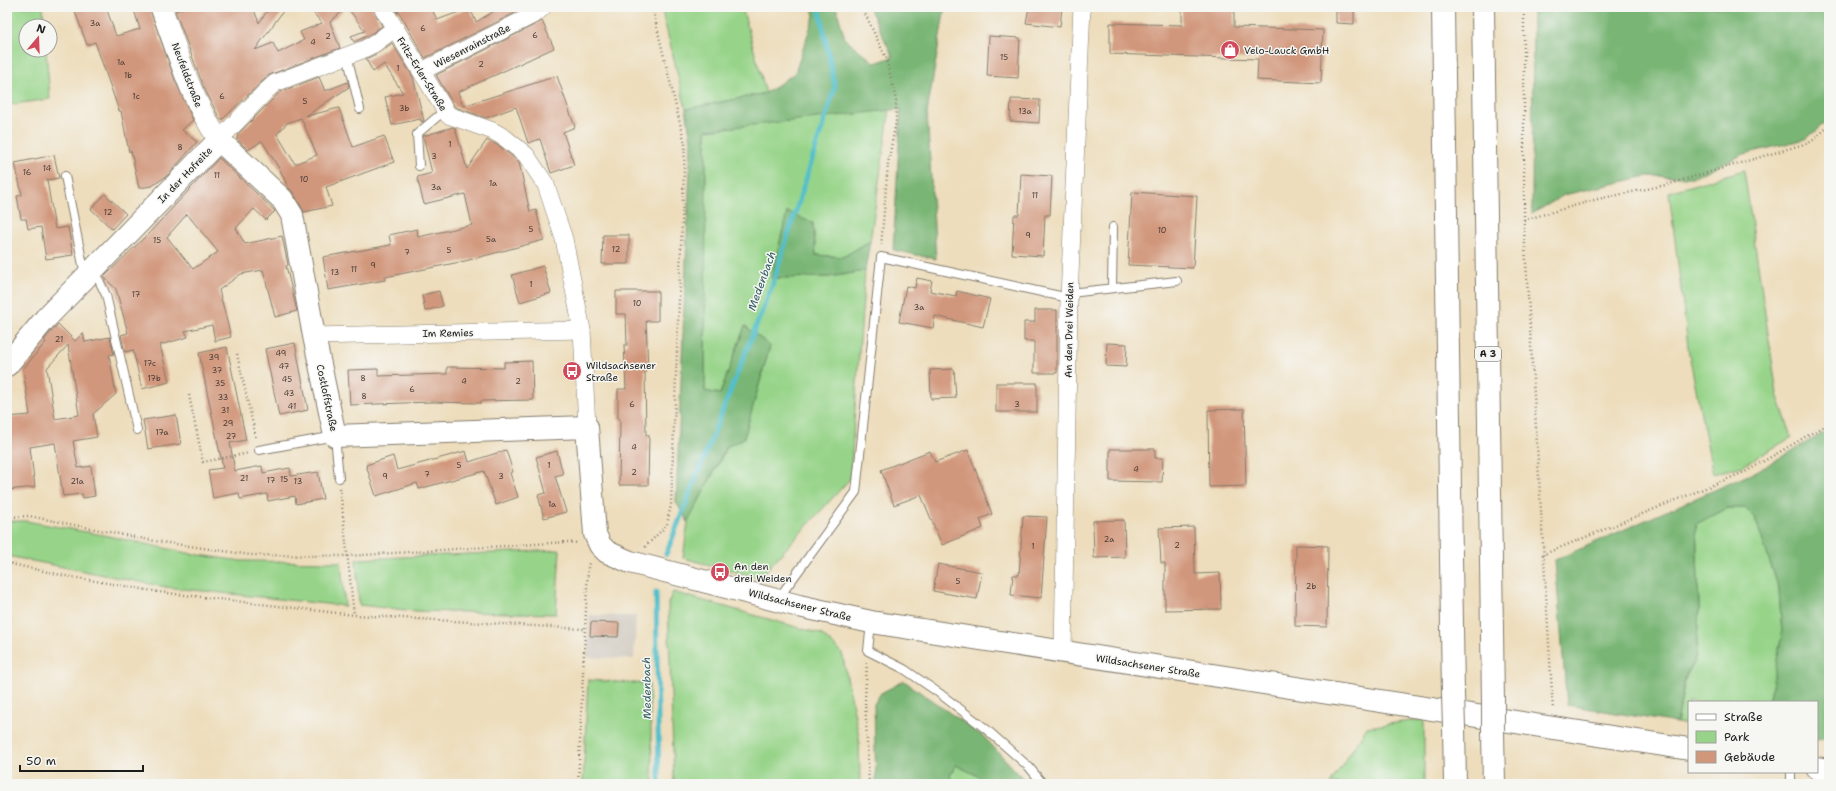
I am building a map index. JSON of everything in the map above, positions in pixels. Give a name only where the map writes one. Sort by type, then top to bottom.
[{"type":"main road","points":[[1443,7],[1454,784]]},
{"type":"main road","name":"A 3","points":[[1483,7],[1494,784]]},
{"type":"main road","name":"In der Hofreite","points":[[7,365],[46,318],[219,140]]},
{"type":"main road","name":"Costloffstraße","points":[[219,140],[282,199],[292,215],[314,336],[335,436],[587,427]]},
{"type":"main road","points":[[587,427],[592,520],[595,534],[600,545]]},
{"type":"main road","name":"Wildsachsener Straße","points":[[600,545],[614,556],[630,562],[871,622],[1688,749]]},
{"type":"main road","points":[[1818,768],[1829,770]]},
{"type":"street","name":"Neufeldstraße","points":[[161,7],[195,101],[206,122],[219,140]]},
{"type":"street","name":"Fritz-Erler-Straße","points":[[382,7],[388,14],[394,30],[422,71],[444,111],[453,118],[492,131],[505,138],[526,155],[546,186],[564,239],[582,330]]},
{"type":"street","name":"Wiesenrainstraße","points":[[422,71],[535,14],[543,7]]},
{"type":"street","name":"An den Drei Weiden","points":[[1063,653],[1070,295],[1082,7]]},
{"type":"street","name":"In der Hofreite","points":[[219,140],[266,90],[275,83],[374,44],[394,30]]},
{"type":"street","name":"Im Remies","points":[[314,336],[582,330]]},
{"type":"street","points":[[582,330],[587,427]]},
{"type":"lane","points":[[347,55],[360,109]]},
{"type":"lane","points":[[419,166],[417,134],[444,111]]},
{"type":"lane","points":[[65,176],[90,273],[106,294],[137,430]]},
{"type":"lane","points":[[1112,288],[1113,227]]},
{"type":"lane","points":[[778,600],[856,492],[881,257],[1070,295],[1177,280]]},
{"type":"lane","points":[[259,450],[335,436],[339,478]]},
{"type":"lane","points":[[871,622],[868,650],[904,669],[939,693],[986,729],[1029,767],[1043,784]]},
{"type":"lane","points":[[1791,773],[1791,784]]},
{"type":"path","points":[[630,562],[667,525],[671,504],[672,480],[685,144],[652,7]]},
{"type":"path","points":[[862,7],[886,58],[896,100],[896,122],[888,163],[881,257]]},
{"type":"path","points":[[1524,7],[1524,220],[1542,555],[1554,728]]},
{"type":"path","points":[[1524,220],[1598,199],[1666,185],[1811,142],[1829,126]]},
{"type":"path","points":[[189,395],[203,462],[259,450],[237,354]]},
{"type":"path","points":[[1542,555],[1747,470],[1829,423]]},
{"type":"path","points":[[339,478],[354,615]]},
{"type":"path","points":[[7,517],[29,516],[155,541],[251,555],[347,556],[567,542],[600,545],[588,566],[578,784]]},
{"type":"path","points":[[7,563],[66,576],[159,592],[354,615],[584,629]]},
{"type":"path","points":[[868,650],[865,700],[869,784]]},
{"type":"shaded area","points":[[589,615],[636,616],[634,659],[587,657]]},
{"type":"green space","points":[[7,7],[43,7],[44,18],[18,18],[18,58],[47,58],[50,99],[7,105]]},
{"type":"green space","points":[[661,7],[742,7],[766,93],[686,109]]},
{"type":"green space","points":[[812,7],[836,7],[845,39],[875,63],[893,57],[869,7],[945,7],[927,113],[936,259],[893,250],[901,109],[706,130],[705,391],[720,394],[745,326],[770,346],[744,438],[726,447],[688,522],[676,502],[691,141],[686,109],[766,93],[795,73],[814,16]]},
{"type":"green space","points":[[1533,7],[1829,7],[1829,119],[1806,139],[1744,154],[1693,177],[1647,176],[1564,195],[1532,214]]},
{"type":"green space","points":[[890,109],[870,241],[843,257],[816,255],[813,223],[771,278],[829,277],[865,271],[850,479],[759,578],[683,558],[688,522],[727,447],[744,438],[770,346],[745,326],[720,394],[705,391],[706,130]]},
{"type":"green space","points":[[1744,170],[1777,394],[1792,437],[1742,466],[1713,474],[1689,354],[1669,192]]},
{"type":"green space","points":[[787,212],[813,223],[816,255],[843,257],[870,241],[865,271],[829,277],[771,278]]},
{"type":"green space","points":[[1829,430],[1829,739],[1818,739],[1818,701],[1769,701],[1782,634],[1779,589],[1755,518],[1745,508],[1728,508],[1696,524],[1699,609],[1696,657],[1685,677],[1677,723],[1567,705],[1555,560],[1753,473]]},
{"type":"green space","points":[[1728,508],[1745,508],[1755,518],[1779,589],[1782,634],[1769,701],[1688,701],[1688,725],[1677,723],[1686,677],[1696,657],[1699,609],[1696,523]]},
{"type":"green space","points":[[7,521],[26,521],[108,536],[192,554],[241,561],[341,562],[345,606],[165,587],[7,556]]},
{"type":"green space","points":[[560,550],[556,614],[415,611],[359,605],[356,559]]},
{"type":"green space","points":[[673,592],[821,634],[842,653],[859,736],[860,784],[674,784],[668,603]]},
{"type":"green space","points":[[588,680],[649,684],[653,784],[583,784]]},
{"type":"green space","points":[[904,681],[984,737],[1028,784],[985,784],[976,775],[956,765],[950,775],[954,784],[876,784],[874,704],[881,693]]},
{"type":"green space","points":[[1424,719],[1424,784],[1330,784],[1367,727]]},
{"type":"green space","points":[[956,765],[976,775],[985,784],[954,784],[950,776]]},
{"type":"building","points":[[87,7],[106,7],[116,36],[140,29],[133,7],[149,7],[175,80],[193,120],[182,130],[197,142],[168,175],[152,186],[139,188],[131,151],[129,152],[121,111],[119,111],[95,42],[87,45],[75,11]]},
{"type":"building","points":[[186,7],[253,7],[259,23],[270,7],[286,7],[255,50],[273,43],[278,53],[304,40],[300,32],[322,23],[308,7],[347,7],[330,22],[340,48],[269,75],[222,120],[220,119],[204,88],[175,11]]},
{"type":"building","points":[[347,7],[372,7],[382,26],[369,35],[354,42],[351,36],[365,31]]},
{"type":"building","points":[[396,7],[431,7],[437,20],[470,8],[476,22],[501,7],[527,7],[425,58]]},
{"type":"building","points":[[1029,7],[1062,7],[1060,27],[1026,23]]},
{"type":"building","points":[[1182,7],[1234,7],[1234,27],[1323,30],[1321,83],[1257,80],[1258,59],[1110,54],[1110,23],[1182,25]]},
{"type":"building","points":[[1336,7],[1354,7],[1354,24],[1336,23]]},
{"type":"building","points":[[542,21],[554,48],[458,92],[463,106],[557,76],[575,127],[563,132],[574,165],[551,173],[540,139],[528,143],[516,107],[486,118],[455,107],[436,75]]},
{"type":"building","points":[[989,36],[1020,38],[1018,78],[987,76]]},
{"type":"building","points":[[392,43],[413,77],[424,121],[422,122],[420,119],[392,125],[385,97],[403,93],[384,64],[373,72],[366,59],[380,52]]},
{"type":"building","points":[[319,77],[325,91],[348,82],[349,87],[306,116],[339,108],[353,147],[384,136],[394,162],[326,187],[332,206],[304,212],[262,141],[248,150],[237,139],[238,134],[280,92]],"holes":[[[301,118],[317,155],[295,164],[277,134],[287,123]]]},
{"type":"building","points":[[1011,99],[1040,100],[1039,123],[1010,121]]},
{"type":"building","points":[[453,127],[455,128],[467,169],[487,140],[499,146],[519,162],[530,212],[536,210],[544,240],[465,261],[385,277],[385,280],[328,290],[323,257],[391,245],[389,235],[417,229],[418,237],[472,225],[465,194],[424,204],[417,177],[432,173],[423,136]]},
{"type":"building","points":[[54,155],[59,178],[47,180],[55,229],[68,227],[73,255],[46,259],[41,227],[28,229],[26,219],[21,219],[17,196],[22,195],[15,163]]},
{"type":"building","points":[[219,158],[275,211],[266,220],[254,209],[236,228],[245,244],[282,236],[288,265],[286,266],[297,311],[275,317],[263,270],[241,274],[219,290],[231,337],[215,341],[212,325],[185,331],[188,337],[160,345],[169,382],[142,389],[133,350],[125,352],[121,335],[128,333],[116,289],[104,277],[148,234]],"holes":[[[187,214],[218,252],[193,269],[167,237]]]},
{"type":"building","points":[[1021,174],[1052,176],[1050,215],[1045,215],[1043,256],[1012,254],[1014,215],[1019,215]]},
{"type":"building","points":[[1132,192],[1197,196],[1193,268],[1128,265]]},
{"type":"building","points":[[105,194],[126,214],[112,229],[91,209]]},
{"type":"building","points":[[603,235],[629,235],[629,264],[602,264]]},
{"type":"building","points":[[543,266],[551,293],[520,302],[512,275]]},
{"type":"building","points":[[917,278],[932,281],[930,291],[956,296],[957,291],[990,299],[983,327],[935,316],[933,328],[899,322],[906,286],[915,288]]},
{"type":"building","points":[[439,291],[443,306],[425,311],[422,295]]},
{"type":"building","points":[[616,291],[658,291],[658,321],[646,321],[648,370],[645,370],[646,435],[649,435],[648,485],[619,485],[620,419],[618,419],[618,389],[626,389],[624,345],[627,345],[626,314],[616,314]]},
{"type":"building","points":[[1035,310],[1057,310],[1057,373],[1034,373],[1034,341],[1024,341],[1024,322],[1035,322]]},
{"type":"building","points":[[58,324],[75,341],[83,333],[85,342],[110,337],[114,354],[109,355],[116,394],[93,414],[97,437],[73,441],[78,468],[91,466],[95,496],[83,498],[82,494],[63,496],[55,443],[30,447],[35,487],[7,490],[7,417],[30,415],[23,369],[46,342],[44,340]],"holes":[[[68,345],[79,415],[55,419],[47,368]]]},
{"type":"building","points":[[295,343],[308,410],[279,416],[265,349]]},
{"type":"building","points":[[1107,343],[1127,344],[1126,367],[1106,366]]},
{"type":"building","points":[[227,347],[246,440],[230,443],[235,471],[262,466],[263,473],[290,468],[291,476],[318,472],[323,499],[296,504],[295,496],[268,501],[267,494],[240,499],[239,493],[213,498],[208,470],[223,468],[199,353]]},
{"type":"building","points":[[532,361],[533,400],[481,401],[481,403],[431,402],[350,405],[348,370],[378,369],[378,376],[447,374],[447,367],[504,368],[504,362]]},
{"type":"building","points":[[954,369],[956,398],[931,399],[930,370]]},
{"type":"building","points":[[996,383],[1037,383],[1037,412],[996,412]]},
{"type":"building","points":[[1244,409],[1246,486],[1209,487],[1208,410]]},
{"type":"building","points":[[176,415],[181,444],[148,449],[143,420]]},
{"type":"building","points":[[1110,449],[1155,449],[1155,458],[1163,458],[1162,482],[1110,481]]},
{"type":"building","points":[[506,450],[513,472],[510,473],[518,497],[496,505],[484,471],[419,489],[417,483],[376,496],[366,465],[393,456],[397,470],[466,451],[469,462]]},
{"type":"building","points":[[968,450],[992,514],[980,519],[983,528],[942,545],[921,495],[894,505],[881,470],[930,451],[935,462]]},
{"type":"building","points":[[557,451],[563,474],[555,476],[566,512],[544,518],[538,495],[546,493],[536,457]]},
{"type":"building","points":[[1023,516],[1047,517],[1041,598],[1011,595],[1013,575],[1019,575]]},
{"type":"building","points":[[1124,520],[1125,557],[1094,558],[1093,521]]},
{"type":"building","points":[[1194,527],[1195,574],[1220,573],[1221,609],[1165,610],[1165,563],[1161,563],[1159,528]]},
{"type":"building","points":[[1296,545],[1328,546],[1327,627],[1295,626]]},
{"type":"building","points":[[938,564],[982,572],[977,599],[933,591]]},
{"type":"building","points":[[591,622],[619,623],[618,637],[590,636]]},
{"type":"waterway","name":"Medenbach","points":[[666,554],[773,283],[835,87],[819,7]]},
{"type":"waterway","name":"Medenbach","points":[[656,592],[659,784]]},
{"type":"place","name":"Velo-Lauck GmbH","points":[[1230,50]]},
{"type":"place","name":"Wildsachsener Straße","points":[[572,371]]},
{"type":"place","name":"An den drei Weiden","points":[[720,572]]}]
